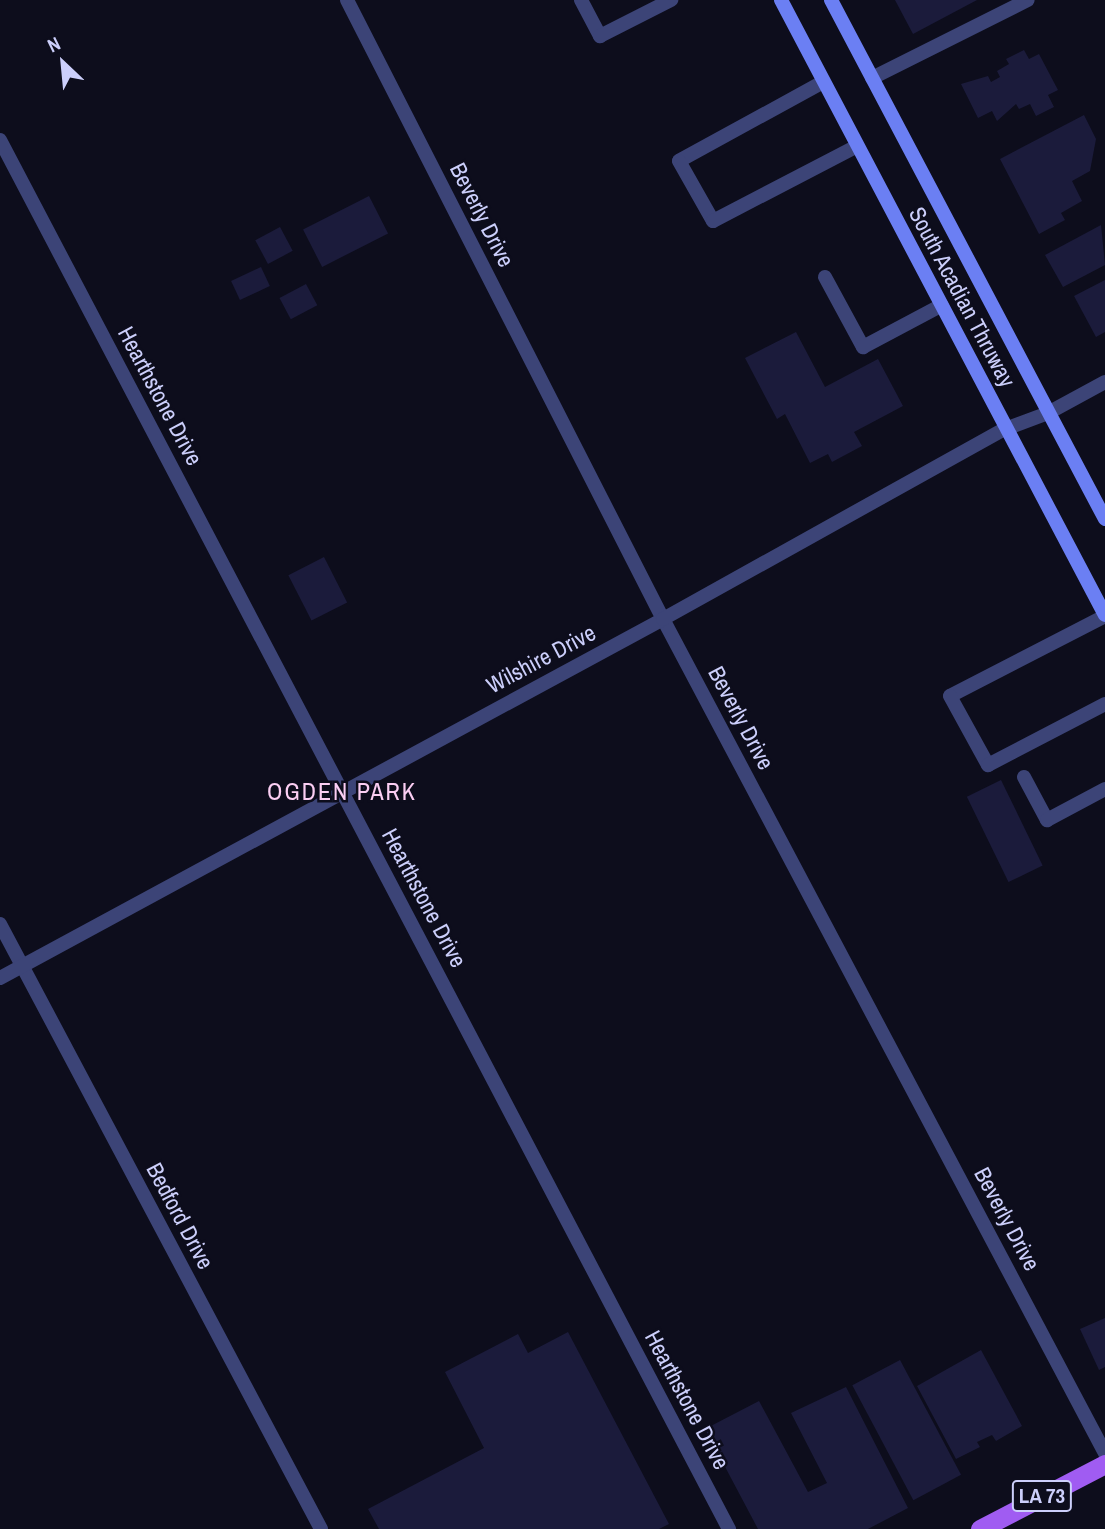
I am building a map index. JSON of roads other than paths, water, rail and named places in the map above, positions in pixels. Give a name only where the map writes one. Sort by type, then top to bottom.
[{"type":"main road","name":"South Acadian Thruway","points":[[781,0],[1105,615]]},
{"type":"main road","name":"South Acadian Thruway","points":[[831,0],[1105,519]]},
{"type":"main road","name":"LA 73","points":[[980,1529],[1006,1523],[1105,1464]]},
{"type":"street","name":"Beverly Drive","points":[[347,0],[663,620],[1105,1453]]},
{"type":"street","points":[[581,0],[600,36],[671,0]]},
{"type":"street","points":[[872,78],[1028,0]]},
{"type":"street","points":[[823,82],[679,161],[713,221],[857,146]]},
{"type":"street","name":"Hearthstone Drive","points":[[0,140],[729,1529]]},
{"type":"street","points":[[825,276],[863,347],[942,305]]},
{"type":"street","name":"Wilshire Drive","points":[[0,978],[663,620],[1005,429],[1048,413],[1105,382]]},
{"type":"street","points":[[1105,615],[950,696],[988,765],[1105,704]]},
{"type":"street","points":[[1024,777],[1047,820],[1105,789]]},
{"type":"street","name":"Bedford Drive","points":[[0,924],[321,1529]]},
{"type":"district","name":"OGDEN PARK","points":[[342,792]]}]
